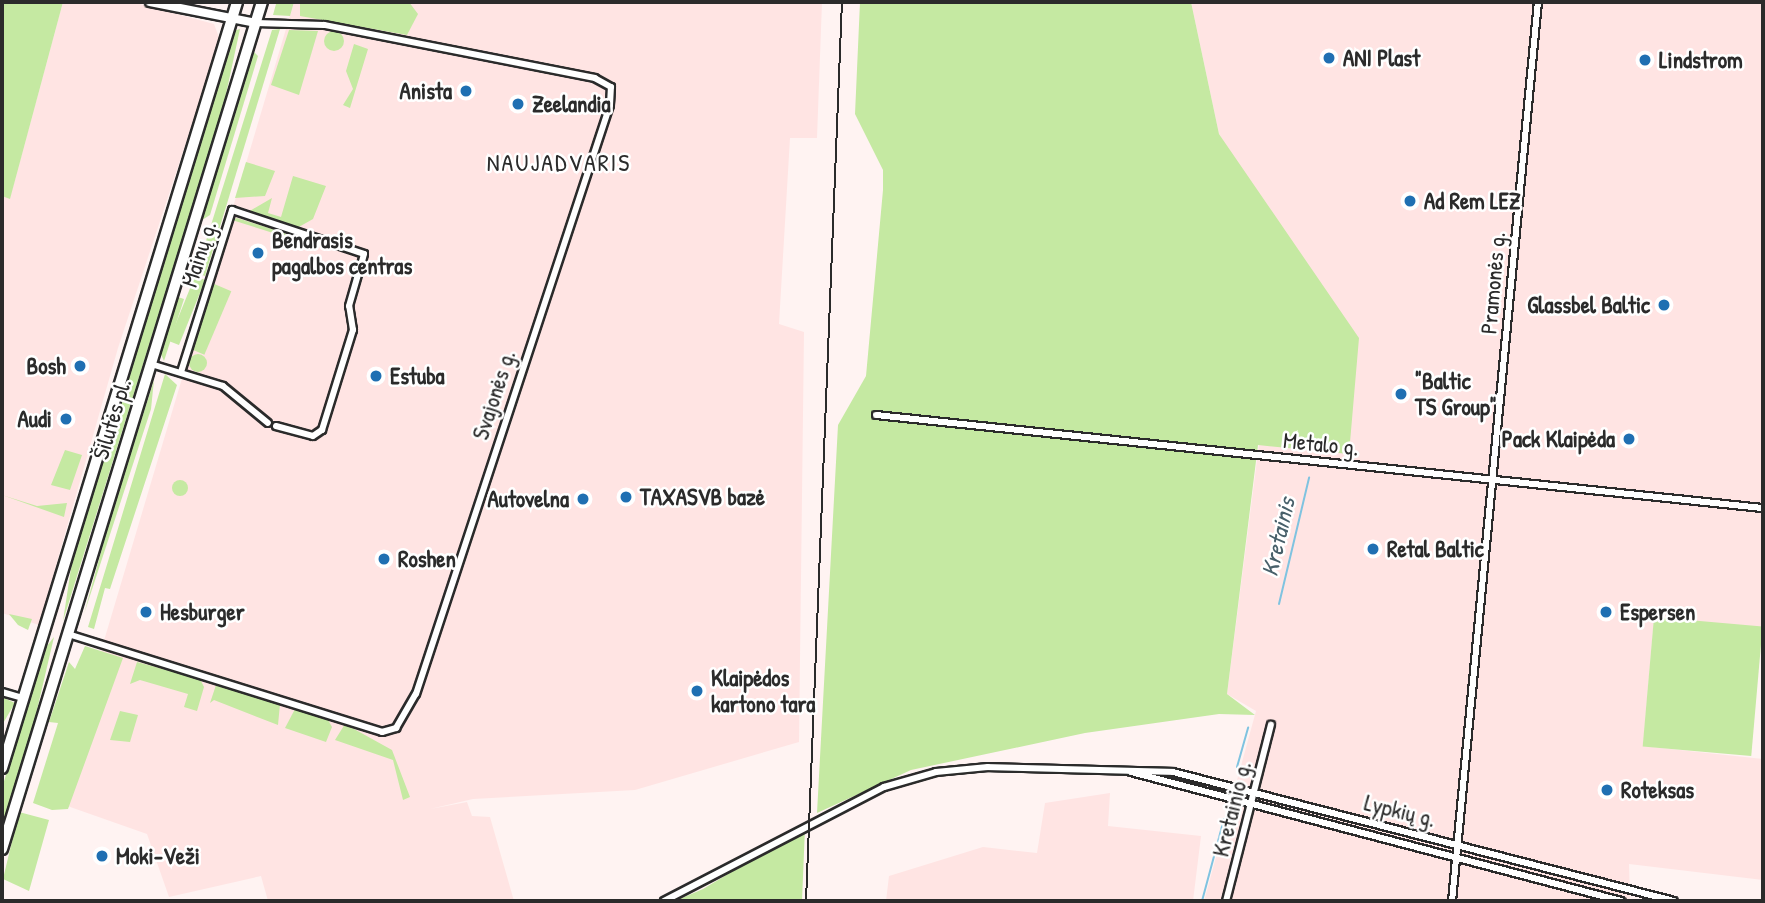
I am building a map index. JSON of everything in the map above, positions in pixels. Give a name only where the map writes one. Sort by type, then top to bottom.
[{"type":"main road","name":"Šilutės pl.","points":[[2,768],[237,2]]},
{"type":"main road","name":"Šilutės pl.","points":[[2,849],[262,2]]},
{"type":"main road","points":[[45,628],[68,634]]},
{"type":"street","points":[[150,2],[256,23]]},
{"type":"street","name":"Pramonės g.","points":[[1452,901],[1538,2]]},
{"type":"street","name":"Svajonės g.","points":[[68,634],[382,732],[401,723],[610,105],[611,87],[594,78],[324,24],[256,23]]},
{"type":"street","name":"Mainų g.","points":[[181,372],[232,210],[364,254],[349,306],[353,330],[322,430],[313,436],[276,426]]},
{"type":"street","points":[[151,364],[223,386],[268,423]]},
{"type":"street","name":"Metalo g.","points":[[876,415],[1763,508]]},
{"type":"street","points":[[2,692],[23,698]]},
{"type":"street","name":"Kretainio g.","points":[[1226,901],[1271,725]]},
{"type":"street","name":"Lypkių g.","points":[[664,901],[884,787],[936,772],[1115,770],[1173,772],[1674,901]]},
{"type":"street","name":"Lypkių g.","points":[[1115,770],[1620,901]]},
{"type":"shaded area","points":[[63,2],[140,4],[214,24],[220,40],[118,348],[39,625],[2,613],[2,196],[10,198]]},
{"type":"shaded area","points":[[294,2],[822,2],[817,138],[790,138],[779,324],[804,332],[799,742],[635,790],[473,799],[430,809],[467,802],[472,816],[490,817],[514,901],[268,901],[261,876],[169,897],[147,834],[56,802]]},
{"type":"shaded area","points":[[1191,2],[1763,2],[1763,627],[1654,618],[1643,746],[1763,759],[1763,880],[1629,864],[1630,901],[1204,901],[1256,711],[1227,694],[1259,444],[1236,161],[1219,134]]},
{"type":"shaded area","points":[[1110,793],[1108,826],[1201,836],[1193,901],[886,901],[889,876],[983,847],[1037,853],[1045,803]]},
{"type":"green space","points":[[2,2],[63,2],[10,199],[2,196]]},
{"type":"green space","points":[[294,2],[290,16],[273,15],[276,4],[268,4]]},
{"type":"green space","points":[[300,2],[409,2],[418,14],[407,35],[300,16]]},
{"type":"green space","points":[[860,2],[1191,2],[1219,134],[1359,338],[1349,454],[1258,445],[1227,694],[1255,715],[1219,714],[1085,733],[911,770],[817,813],[838,425],[866,376],[883,190],[883,170],[855,114]]},
{"type":"green space","points":[[240,29],[223,108],[63,621],[73,555],[233,31]]},
{"type":"green space","points":[[280,29],[205,276],[196,273],[272,30]]},
{"type":"green space","points":[[289,30],[318,31],[299,95],[271,85]]},
{"type":"green space","points":[[334,31],[341,34],[344,41],[341,48],[334,51],[327,48],[324,41],[327,34]]},
{"type":"green space","points":[[354,44],[368,49],[350,108],[343,105],[353,89],[346,71]]},
{"type":"green space","points":[[254,52],[258,56],[210,215],[202,220]]},
{"type":"green space","points":[[246,162],[275,171],[265,196],[235,198]]},
{"type":"green space","points":[[293,176],[326,186],[313,219],[297,228],[248,212],[272,198],[268,213],[281,217]]},
{"type":"green space","points":[[237,218],[285,233],[289,238],[232,220]]},
{"type":"green space","points":[[195,276],[205,280],[179,345],[169,341]]},
{"type":"green space","points":[[212,283],[231,291],[204,355],[185,347]]},
{"type":"green space","points":[[178,297],[184,299],[164,361],[160,352]]},
{"type":"green space","points":[[194,354],[202,354],[207,363],[205,370],[194,372],[189,367],[189,359]]},
{"type":"green space","points":[[165,374],[177,385],[110,589],[105,588],[94,629],[88,627]]},
{"type":"green space","points":[[154,380],[151,409],[84,614],[110,519]]},
{"type":"green space","points":[[65,450],[82,455],[70,490],[51,485]]},
{"type":"green space","points":[[180,480],[186,482],[186,494],[180,496],[174,494],[172,488],[174,482]]},
{"type":"green space","points":[[2,495],[37,506],[67,503],[64,517]]},
{"type":"green space","points":[[9,614],[32,619],[28,630],[18,625]]},
{"type":"green space","points":[[1654,617],[1763,626],[1751,756],[1643,747]]},
{"type":"green space","points":[[54,637],[33,727],[2,829],[2,788],[43,651]]},
{"type":"green space","points":[[85,646],[123,658],[68,809],[52,810],[33,803],[58,723],[49,722],[69,662],[75,669]]},
{"type":"green space","points":[[137,662],[200,679],[204,687],[197,711],[184,707],[188,694],[140,680],[130,684]]},
{"type":"green space","points":[[216,685],[280,704],[278,725],[214,700],[210,703]]},
{"type":"green space","points":[[2,697],[15,703],[2,725]]},
{"type":"green space","points":[[295,709],[327,718],[332,727],[326,742],[285,728]]},
{"type":"green space","points":[[120,711],[138,715],[130,742],[110,740]]},
{"type":"green space","points":[[345,724],[392,750],[410,797],[403,800],[393,760],[335,740]]},
{"type":"green space","points":[[19,812],[49,820],[29,891],[3,879]]},
{"type":"green space","points":[[805,828],[802,901],[675,901],[703,889]]},
{"type":"waterway","name":"Kretainis","points":[[1279,604],[1309,478]]},
{"type":"waterway","name":"Kretainis","points":[[1237,767],[1248,728]]},
{"type":"waterway","name":"Kretainis","points":[[1202,901],[1224,819]]},
{"type":"railway","points":[[806,901],[842,2]]},
{"type":"place","name":"ANI Plast","points":[[1329,58]]},
{"type":"place","name":"Lindstrom","points":[[1645,60]]},
{"type":"place","name":"Anista","points":[[466,91]]},
{"type":"place","name":"Zeelandia","points":[[518,104]]},
{"type":"place","name":"Ad Rem LEZ","points":[[1410,201]]},
{"type":"place","name":"Bendrasis pagalbos centras","points":[[258,253]]},
{"type":"place","name":"Glassbel Baltic","points":[[1664,305]]},
{"type":"place","name":"Bosh","points":[[80,366]]},
{"type":"place","name":"Estuba","points":[[376,376]]},
{"type":"place","name":"\"Baltic TS Group\"","points":[[1401,394]]},
{"type":"place","name":"Audi","points":[[66,419]]},
{"type":"place","name":"Pack Klaipėda","points":[[1629,439]]},
{"type":"place","name":"TAXASVB bazė","points":[[626,497]]},
{"type":"place","name":"Autovelna","points":[[583,499]]},
{"type":"place","name":"Retal Baltic","points":[[1373,549]]},
{"type":"place","name":"Roshen","points":[[384,559]]},
{"type":"place","name":"Hesburger","points":[[146,612]]},
{"type":"place","name":"Espersen","points":[[1606,612]]},
{"type":"place","name":"Klaipėdos kartono tara","points":[[697,691]]},
{"type":"place","name":"Roteksas","points":[[1607,790]]},
{"type":"place","name":"Moki-Veži","points":[[102,856]]},
{"type":"district","name":"NAUJADVARIS","points":[[559,163]]}]
